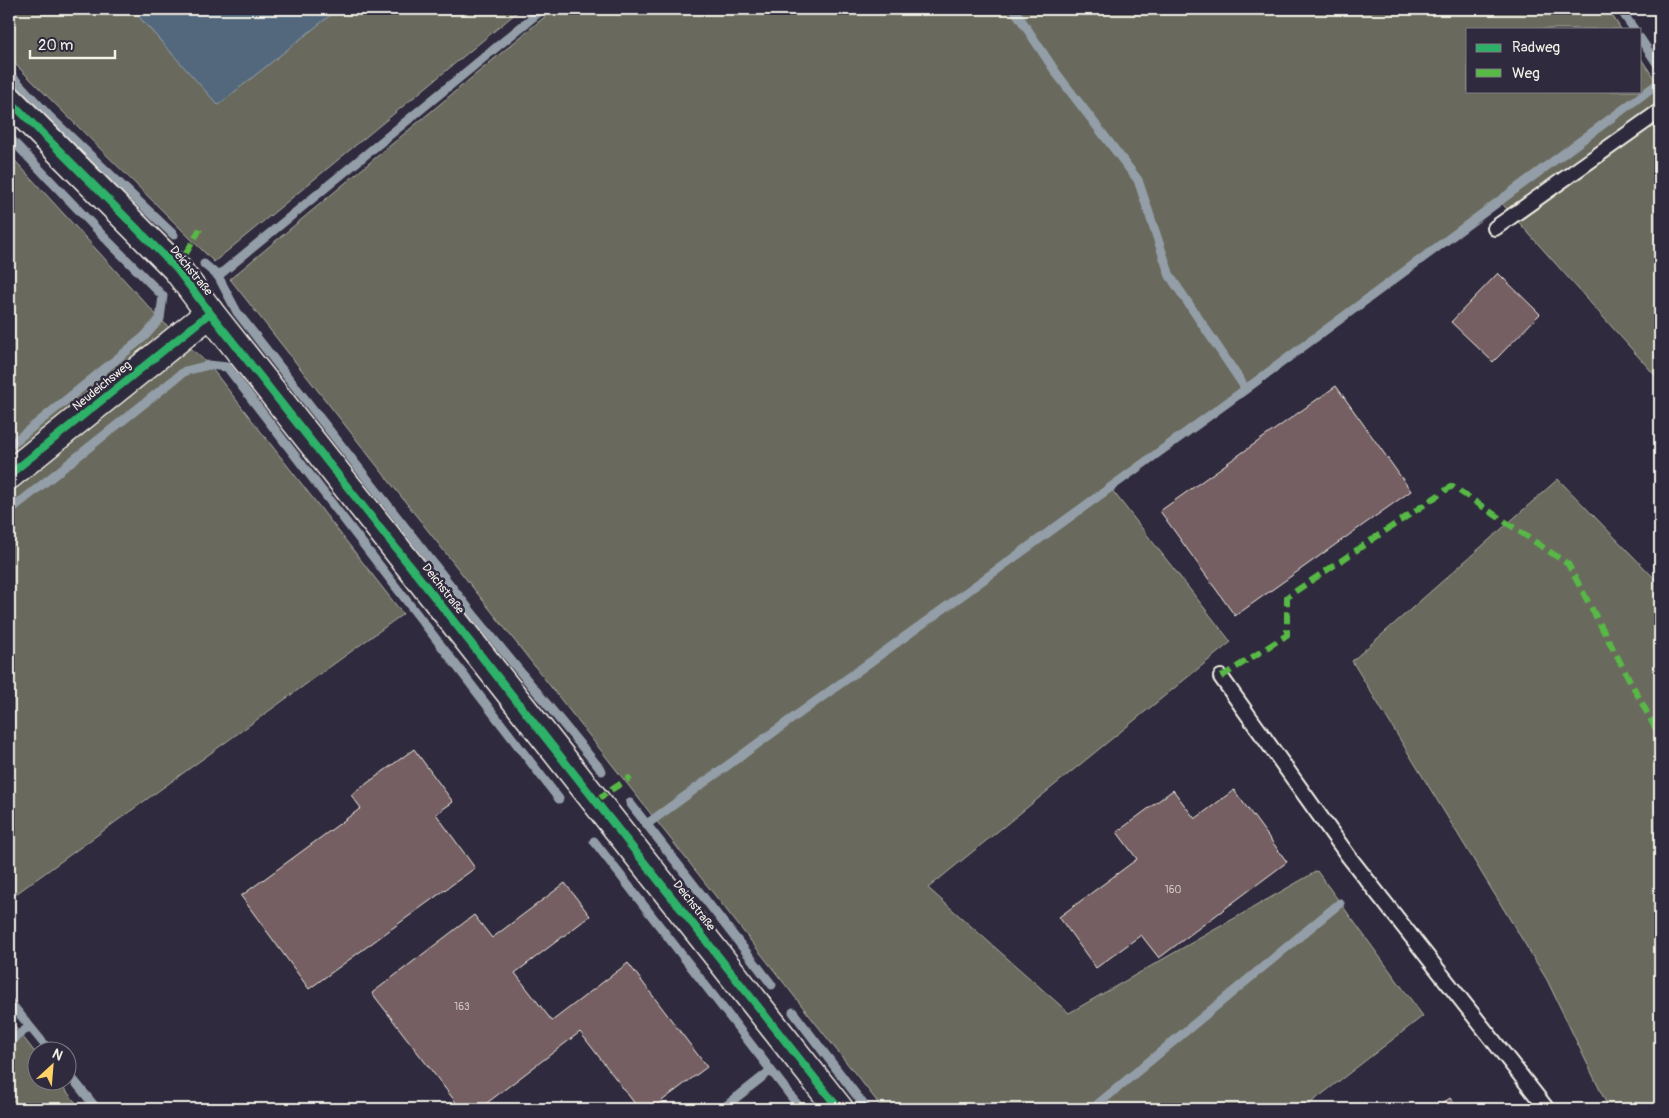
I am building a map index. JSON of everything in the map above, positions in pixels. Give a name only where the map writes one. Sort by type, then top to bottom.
[{"type":"street","name":"Deichstraße","points":[[9,100],[177,269],[839,1109]]},
{"type":"street","name":"Neudeichsweg","points":[[9,475],[210,313]]},
{"type":"lane","points":[[1495,228],[1660,111]]},
{"type":"lane","points":[[1222,677],[1349,857],[1547,1109]]},
{"type":"green space","points":[[9,9],[132,9],[218,104],[338,9],[521,9],[214,262],[9,58]]},
{"type":"green space","points":[[554,9],[1608,9],[1620,28],[1466,28],[1466,92],[1642,92],[1642,60],[1660,87],[1660,381],[1498,199],[1112,490],[1231,642],[928,888],[1069,1013],[1317,871],[1423,1016],[1303,1109],[883,1109],[230,279]]},
{"type":"green space","points":[[9,154],[160,319],[209,365],[403,614],[9,899]]},
{"type":"green space","points":[[1558,479],[1660,584],[1660,1109],[1609,1109],[1547,980],[1352,661]]},
{"type":"green space","points":[[9,1019],[28,1043],[28,1090],[65,1090],[81,1109],[9,1109]]},
{"type":"water","points":[[132,9],[338,9],[218,105]]},
{"type":"building","points":[[1498,273],[1540,314],[1493,362],[1451,322]]},
{"type":"building","points":[[1336,386],[1411,491],[1235,616],[1160,511]]},
{"type":"building","points":[[414,749],[453,802],[436,814],[475,868],[309,989],[241,896],[361,808],[351,795]]},
{"type":"building","points":[[1173,790],[1195,819],[1234,790],[1287,862],[1159,958],[1141,935],[1096,968],[1059,917],[1137,859],[1117,832]]},
{"type":"building","points":[[565,883],[590,916],[515,973],[552,1021],[628,963],[707,1067],[651,1109],[639,1109],[580,1032],[479,1109],[461,1109],[372,993],[474,915],[492,938]]},
{"type":"building","points":[[1450,1098],[1458,1109],[1435,1109]]},
{"type":"waterway","points":[[218,276],[543,9]]},
{"type":"waterway","points":[[1014,9],[1057,74],[1138,180],[1170,276],[1246,389]]},
{"type":"waterway","points":[[1620,9],[1633,28]]},
{"type":"waterway","points":[[1642,41],[1660,68]]},
{"type":"waterway","points":[[9,73],[50,117],[174,235]]},
{"type":"waterway","points":[[647,824],[1246,389],[1660,82]]},
{"type":"waterway","points":[[9,137],[163,296],[160,319],[144,337],[9,446]]},
{"type":"waterway","points":[[204,264],[218,276],[237,312],[473,614],[602,771]]},
{"type":"waterway","points":[[9,511],[185,371],[209,365],[227,367],[559,799]]},
{"type":"waterway","points":[[630,803],[772,985]]},
{"type":"waterway","points":[[594,841],[800,1108]]},
{"type":"waterway","points":[[1092,1109],[1340,903]]},
{"type":"waterway","points":[[9,1001],[41,1040]]},
{"type":"waterway","points":[[793,1012],[867,1109]]},
{"type":"waterway","points":[[9,1042],[29,1027]]},
{"type":"waterway","points":[[722,1109],[770,1071]]},
{"type":"waterway","points":[[78,1085],[97,1109]]},
{"type":"marked path","points":[[1654,9],[1660,18]]},
{"type":"marked path","points":[[177,269],[200,229]]},
{"type":"marked path","points":[[1221,677],[1287,635],[1287,597],[1452,486],[1568,564],[1660,737]]},
{"type":"marked path","points":[[596,800],[631,777]]},
{"type":"cycle path","points":[[9,100],[177,269],[839,1109]]},
{"type":"cycle path","points":[[9,475],[210,313]]}]
